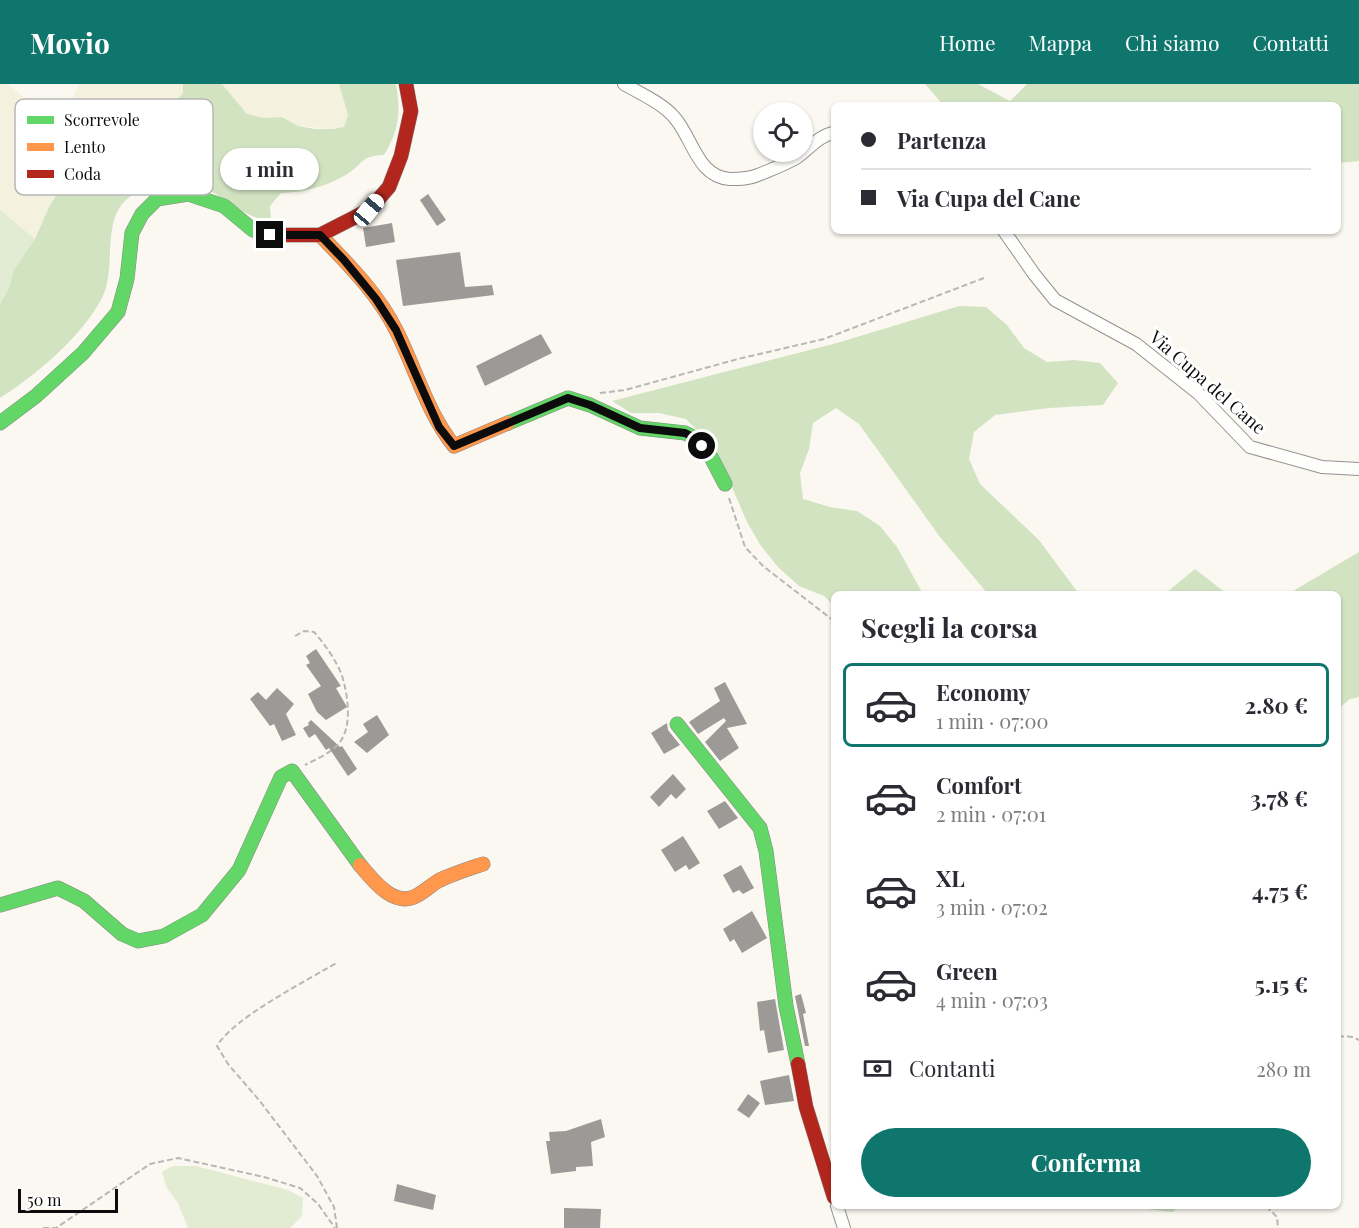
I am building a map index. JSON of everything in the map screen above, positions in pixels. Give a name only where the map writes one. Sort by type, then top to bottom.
[{"type":"street","points":[[0,423],[36,396],[82,353],[118,312],[127,279],[132,233],[142,214],[157,199],[188,195],[197,197],[224,206],[253,230],[270,235],[320,235],[369,210],[389,187],[401,156],[411,111],[406,84]]},
{"type":"street","points":[[624,84],[667,109],[708,170],[722,178],[754,177],[795,158],[812,144],[831,134]]},
{"type":"street","name":"Via Cupa del Cane","points":[[1006,234],[1055,300],[1136,344],[1198,393],[1250,447],[1322,467],[1359,469]]},
{"type":"street","points":[[320,235],[376,299],[396,330],[439,427],[454,446],[568,398],[590,405],[640,428],[685,433],[695,438],[711,457],[725,484]]},
{"type":"street","points":[[677,724],[760,828],[766,851],[786,1006],[804,1095],[831,1187]]},
{"type":"street","points":[[0,905],[58,888],[84,901],[122,934],[138,941],[164,936],[202,915],[239,870],[281,777],[292,771],[377,885],[398,898],[419,896],[439,881],[483,864]]},
{"type":"street","points":[[838,1209],[843,1228]]},
{"type":"path","points":[[598,393],[625,390],[738,359],[824,339],[984,279]]},
{"type":"path","points":[[725,484],[745,547],[763,566],[831,619]]},
{"type":"path","points":[[292,771],[328,753],[340,743],[347,729],[343,677],[314,632],[304,631],[295,636]]},
{"type":"path","points":[[336,1228],[334,1208],[317,1176],[259,1100],[228,1064],[217,1046],[232,1029],[258,1010],[338,962]]},
{"type":"path","points":[[1341,1036],[1359,1040]]},
{"type":"path","points":[[43,1228],[56,1228],[150,1164],[178,1158],[264,1177],[300,1188],[318,1204],[336,1228]]},
{"type":"path","points":[[1269,1209],[1277,1217],[1278,1228]]},
{"type":"shaded area","points":[[0,84],[8,84],[25,99],[15,99],[15,195],[56,195],[35,239],[0,210]]},
{"type":"shaded area","points":[[79,84],[183,84],[183,93],[178,99],[72,99]]},
{"type":"shaded area","points":[[222,84],[339,84],[348,115],[344,127],[333,129],[298,126],[282,117],[264,118],[246,114]]},
{"type":"green space","points":[[183,84],[222,84],[247,114],[264,118],[282,117],[298,126],[315,129],[333,129],[344,127],[348,115],[339,84],[396,84],[398,121],[384,155],[365,159],[344,176],[322,186],[281,193],[270,206],[271,221],[252,216],[213,192],[213,99],[178,99],[183,93]]},
{"type":"green space","points":[[925,84],[978,84],[1010,101],[1027,84],[1359,84],[1359,161],[1341,163],[1341,102],[940,102]]},
{"type":"green space","points":[[56,195],[133,195],[119,209],[114,222],[106,285],[101,300],[92,314],[56,355],[0,398],[0,304],[9,288],[14,270],[35,239]]},
{"type":"green space","points":[[0,210],[35,239],[15,270],[0,304]]},
{"type":"green space","points":[[959,306],[986,307],[1007,325],[1024,348],[1047,362],[1074,360],[1100,363],[1118,383],[1103,405],[1049,408],[995,415],[974,432],[969,459],[980,484],[1039,540],[1077,591],[985,591],[940,537],[859,424],[836,408],[813,423],[809,449],[800,473],[803,499],[830,507],[857,511],[880,526],[897,547],[921,591],[831,591],[831,603],[824,596],[799,586],[778,567],[761,546],[747,522],[716,450],[686,419],[659,413],[631,413],[612,401],[837,343]]},
{"type":"green space","points":[[1359,552],[1359,697],[1350,699],[1341,706],[1341,591],[1293,591]]},
{"type":"green space","points":[[1195,569],[1223,591],[1169,591]]},
{"type":"green space","points":[[173,1166],[196,1166],[288,1190],[303,1198],[302,1216],[290,1228],[188,1228],[178,1203],[167,1188],[162,1172]]},
{"type":"green space","points":[[1146,1209],[1176,1209],[1172,1212]]},
{"type":"building","points":[[428,194],[446,220],[437,226],[420,200]]},
{"type":"building","points":[[392,223],[395,242],[366,247],[363,228]]},
{"type":"building","points":[[460,252],[465,287],[492,285],[494,295],[403,306],[396,260]]},
{"type":"building","points":[[541,334],[552,353],[485,386],[476,366]]},
{"type":"building","points":[[316,649],[341,686],[336,688],[347,707],[326,720],[317,712],[308,694],[321,686],[306,665],[310,663],[306,656]]},
{"type":"building","points":[[725,682],[747,724],[727,728],[739,748],[720,761],[705,742],[726,721],[724,718],[698,734],[689,722],[720,701],[714,688]]},
{"type":"building","points":[[277,688],[294,704],[286,714],[296,735],[282,741],[274,724],[270,726],[250,699],[258,692],[266,700]]},
{"type":"building","points":[[377,715],[389,735],[367,753],[354,742],[368,732],[363,724]]},
{"type":"building","points":[[311,720],[340,747],[342,746],[357,769],[348,776],[329,748],[326,750],[315,734],[309,738],[303,728],[309,725]]},
{"type":"building","points":[[667,723],[668,730],[680,745],[664,754],[651,733]]},
{"type":"building","points":[[673,774],[686,789],[676,799],[671,794],[659,807],[650,797]]},
{"type":"building","points":[[725,801],[738,818],[719,829],[707,811]]},
{"type":"building","points":[[683,836],[700,863],[689,870],[686,865],[675,872],[661,850]]},
{"type":"building","points":[[741,865],[754,888],[743,894],[739,890],[733,893],[723,875]]},
{"type":"building","points":[[752,911],[767,938],[742,953],[734,939],[730,942],[723,929]]},
{"type":"building","points":[[801,994],[806,1013],[803,1014],[809,1046],[805,1046],[795,996]]},
{"type":"building","points":[[775,999],[784,1050],[768,1053],[764,1030],[760,1031],[757,1002]]},
{"type":"building","points":[[789,1075],[794,1101],[765,1105],[760,1081]]},
{"type":"building","points":[[748,1094],[760,1103],[749,1118],[737,1110]]},
{"type":"building","points":[[601,1119],[605,1137],[591,1142],[593,1166],[576,1167],[576,1171],[551,1174],[546,1141],[550,1141],[549,1132],[566,1131]]},
{"type":"building","points":[[397,1184],[436,1195],[433,1210],[394,1201]]},
{"type":"building","points":[[564,1208],[601,1209],[600,1228],[564,1228]]},
{"type":"traffic: fast","points":[[0,423],[36,396],[83,353],[118,312],[127,279],[132,233],[142,214],[157,199],[182,195]]},
{"type":"traffic: fast","points":[[191,195],[224,206],[253,230],[270,235],[283,235]]},
{"type":"traffic: fast","points":[[508,423],[568,398],[590,405],[640,428],[685,433],[695,438],[711,457],[725,484]]},
{"type":"traffic: fast","points":[[677,724],[760,828],[766,851],[786,1006],[798,1064]]},
{"type":"traffic: fast","points":[[0,905],[58,888],[84,901],[122,934],[138,941],[164,936],[202,915],[239,870],[281,777],[292,771],[360,865]]},
{"type":"traffic: slow","points":[[320,235],[362,280],[390,318],[429,405],[454,446],[508,423]]},
{"type":"traffic: slow","points":[[360,865],[384,890],[398,898],[406,899],[414,897],[443,878],[483,864]]},
{"type":"traffic: jam","points":[[283,235],[320,235],[369,210],[389,187],[401,156],[411,111],[406,84]]},
{"type":"traffic: jam","points":[[798,1064],[806,1107],[831,1187]]},
{"type":"route","points":[[270,235],[320,235],[344,260],[376,299],[396,330],[439,427],[454,446],[525,414],[568,398],[590,405],[640,428],[685,433],[695,438],[702,446]]}]
